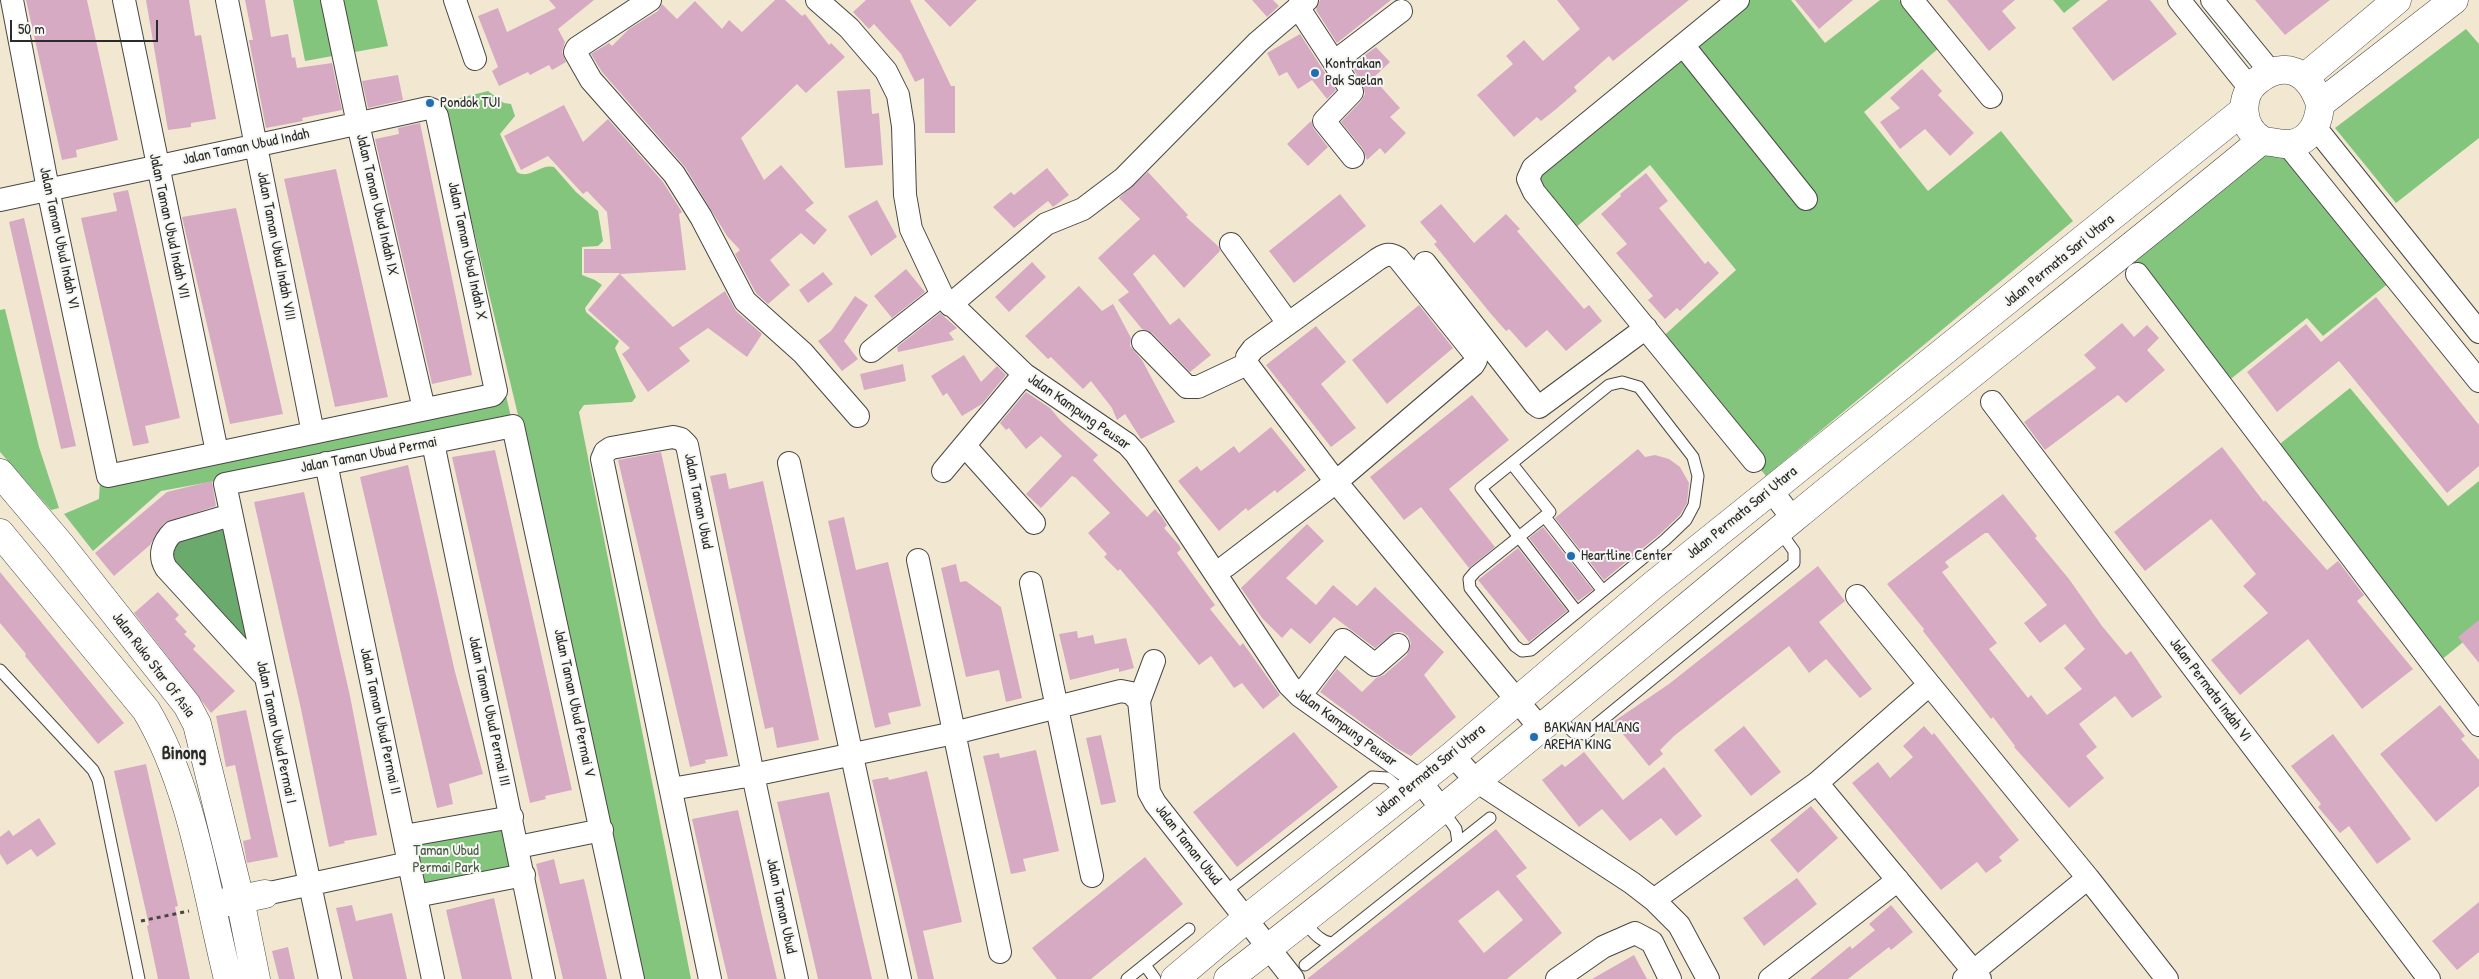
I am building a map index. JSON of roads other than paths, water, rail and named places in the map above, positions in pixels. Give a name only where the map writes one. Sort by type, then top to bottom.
[{"type":"street","name":"Jalan Taman Ubud Indah VI","points":[[12,0],[48,189],[108,476],[217,452]]},
{"type":"street","name":"Jalan Taman Ubud Indah VII","points":[[124,0],[156,166],[217,452]]},
{"type":"street","name":"Jalan Taman Ubud Indah VIII","points":[[227,0],[313,433]]},
{"type":"street","name":"Jalan Taman Ubud Indah IX","points":[[332,0],[358,124],[424,409]]},
{"type":"street","points":[[455,0],[475,59]]},
{"type":"street","points":[[650,0],[577,48],[575,52],[577,57],[592,80],[674,174],[701,217],[745,301],[803,354],[858,416]]},
{"type":"street","name":"Jalan Kampung Peusar","points":[[817,0],[849,28],[886,71],[898,95],[903,126],[905,195],[911,229],[946,300],[1024,374],[1127,444],[1136,454],[1280,675],[1300,696],[1412,787],[1441,808]]},
{"type":"street","points":[[1738,0],[1533,168],[1528,179],[1534,192],[1754,461]]},
{"type":"street","points":[[1912,0],[1991,97]]},
{"type":"street","points":[[2179,0],[2254,90]]},
{"type":"street","points":[[2212,0],[2254,90],[2249,127],[2275,143],[2364,239],[2479,381]]},
{"type":"street","points":[[2305,77],[2398,0]]},
{"type":"street","points":[[1228,979],[1269,948],[1548,722],[1953,388],[2123,255],[2275,143],[2303,139],[2318,115],[2454,0]]},
{"type":"street","points":[[871,350],[946,300],[1046,224],[1083,209],[1124,178],[1258,42],[1302,4],[1352,92],[1324,121],[1353,157]]},
{"type":"street","points":[[1334,62],[1401,11]]},
{"type":"street","points":[[1684,45],[1806,199]]},
{"type":"street","points":[[2254,90],[2288,69],[2305,77],[2315,88],[2318,115],[2388,219],[2479,332]]},
{"type":"street","name":"Jalan Permata Sari Utara","points":[[1175,979],[1246,919],[1453,755],[1517,698],[1644,575],[1771,490],[2254,90]]},
{"type":"street","name":"Jalan Taman Ubud Indah","points":[[0,200],[428,108],[433,110]]},
{"type":"street","name":"Jalan Taman Ubud Indah X","points":[[424,409],[496,393],[497,389],[437,116],[433,110]]},
{"type":"street","points":[[2364,239],[2388,219]]},
{"type":"street","points":[[1231,244],[1288,322]]},
{"type":"street","points":[[1226,566],[1336,482],[1473,365],[1476,360],[1475,354],[1398,258],[1392,254],[1386,254],[1378,259],[1288,322],[1253,349],[1247,357],[1247,364],[1336,482],[1517,698],[1548,722]]},
{"type":"street","points":[[1425,263],[1535,404],[1540,407],[1646,328]]},
{"type":"street","points":[[2137,274],[2479,725]]},
{"type":"street","points":[[1143,342],[1187,387],[1198,387],[1247,364]]},
{"type":"street","points":[[943,471],[1024,374]]},
{"type":"street","name":"Jalan Permata Indah VI","points":[[1992,402],[2429,979]]},
{"type":"street","points":[[217,452],[424,409]]},
{"type":"street","name":"Jalan Taman Ubud Permai","points":[[225,484],[513,426]]},
{"type":"street","name":"Jalan Taman Ubud Permai V","points":[[513,426],[633,979]]},
{"type":"street","name":"Jalan Taman Ubud","points":[[710,979],[602,459],[605,452],[611,448],[672,437],[681,439],[687,445],[753,775],[797,979]]},
{"type":"street","name":"Jalan Taman Ubud Permai III","points":[[433,443],[482,684],[524,875],[544,979]]},
{"type":"street","points":[[965,446],[1034,523]]},
{"type":"street","name":"Jalan Taman Ubud Permai II","points":[[326,463],[433,979]]},
{"type":"street","points":[[789,463],[850,755],[900,979]]},
{"type":"street","name":"Jalan Ruko Star Of Asia","points":[[0,473],[60,544],[186,705],[198,724],[253,896],[256,979]]},
{"type":"street","name":"Jalan Taman Ubud Permai I","points":[[225,484],[263,674],[330,979]]},
{"type":"street","points":[[1771,490],[1786,524]]},
{"type":"street","points":[[231,515],[173,532],[166,540],[162,558],[166,568],[263,674]]},
{"type":"street","points":[[0,533],[146,710],[156,727],[182,794],[212,906],[228,979]]},
{"type":"street","points":[[28,569],[60,544]]},
{"type":"street","points":[[918,560],[1000,952]]},
{"type":"street","points":[[1031,583],[1092,876]]},
{"type":"street","points":[[1857,596],[2088,878],[2167,979]]},
{"type":"street","points":[[1300,696],[1344,640],[1375,665],[1398,645]]},
{"type":"street","points":[[671,789],[753,775],[954,733],[1121,691],[1131,693],[1139,702],[1154,661]]},
{"type":"street","points":[[1662,894],[1817,782],[1929,685]]},
{"type":"street","name":"Jalan Taman Ubud","points":[[1139,702],[1150,792],[1155,803],[1269,948],[1292,974]]},
{"type":"street","points":[[1453,755],[1475,780],[1632,883],[1654,900],[1678,924],[1708,979]]},
{"type":"street","points":[[1817,782],[1898,880],[1973,977],[2088,878]]},
{"type":"street","points":[[404,836],[512,818]]},
{"type":"street","points":[[518,847],[602,830]]},
{"type":"street","points":[[212,906],[409,864]]},
{"type":"street","points":[[416,896],[524,875]]},
{"type":"street","points":[[1770,979],[1898,880]]},
{"type":"street","points":[[1557,979],[1603,947],[1635,933],[1644,936],[1652,942],[1670,979]]},
{"type":"lane","points":[[1512,464],[1550,512],[1544,517],[1520,536],[1475,572],[1469,579],[1470,588],[1515,646],[1522,650],[1530,650],[1603,591],[1644,575],[1686,520],[1694,505],[1698,486],[1693,457],[1639,386],[1622,382],[1609,385],[1481,488],[1520,536],[1577,612]]},
{"type":"lane","points":[[1544,517],[1603,591]]},
{"type":"lane","points":[[0,670],[92,770],[98,780],[138,979]]},
{"type":"lane","points":[[1225,892],[1372,777],[1387,778],[1412,787]]},
{"type":"lane","points":[[1441,808],[1456,829],[1458,843]]},
{"type":"lane","points":[[1292,974],[1490,818]]},
{"type":"lane","points":[[1302,920],[1319,939],[1325,943],[1332,943]]},
{"type":"lane","points":[[1127,979],[1189,929]]},
{"type":"lane","points":[[1145,965],[1154,979]]},
{"type":"place","name":"Kontrakan Pak Saelan","points":[[1315,73]]},
{"type":"place","name":"Pondok TUI","points":[[430,103]]},
{"type":"place","name":"Heartline Center","points":[[1571,556]]},
{"type":"place","name":"BAKWAN MALANG AREMA KING","points":[[1534,737]]},
{"type":"district","name":"Binong","points":[[184,754]]},
{"type":"park label","name":"Taman Ubud Permai Park","points":[[446,860]]}]
